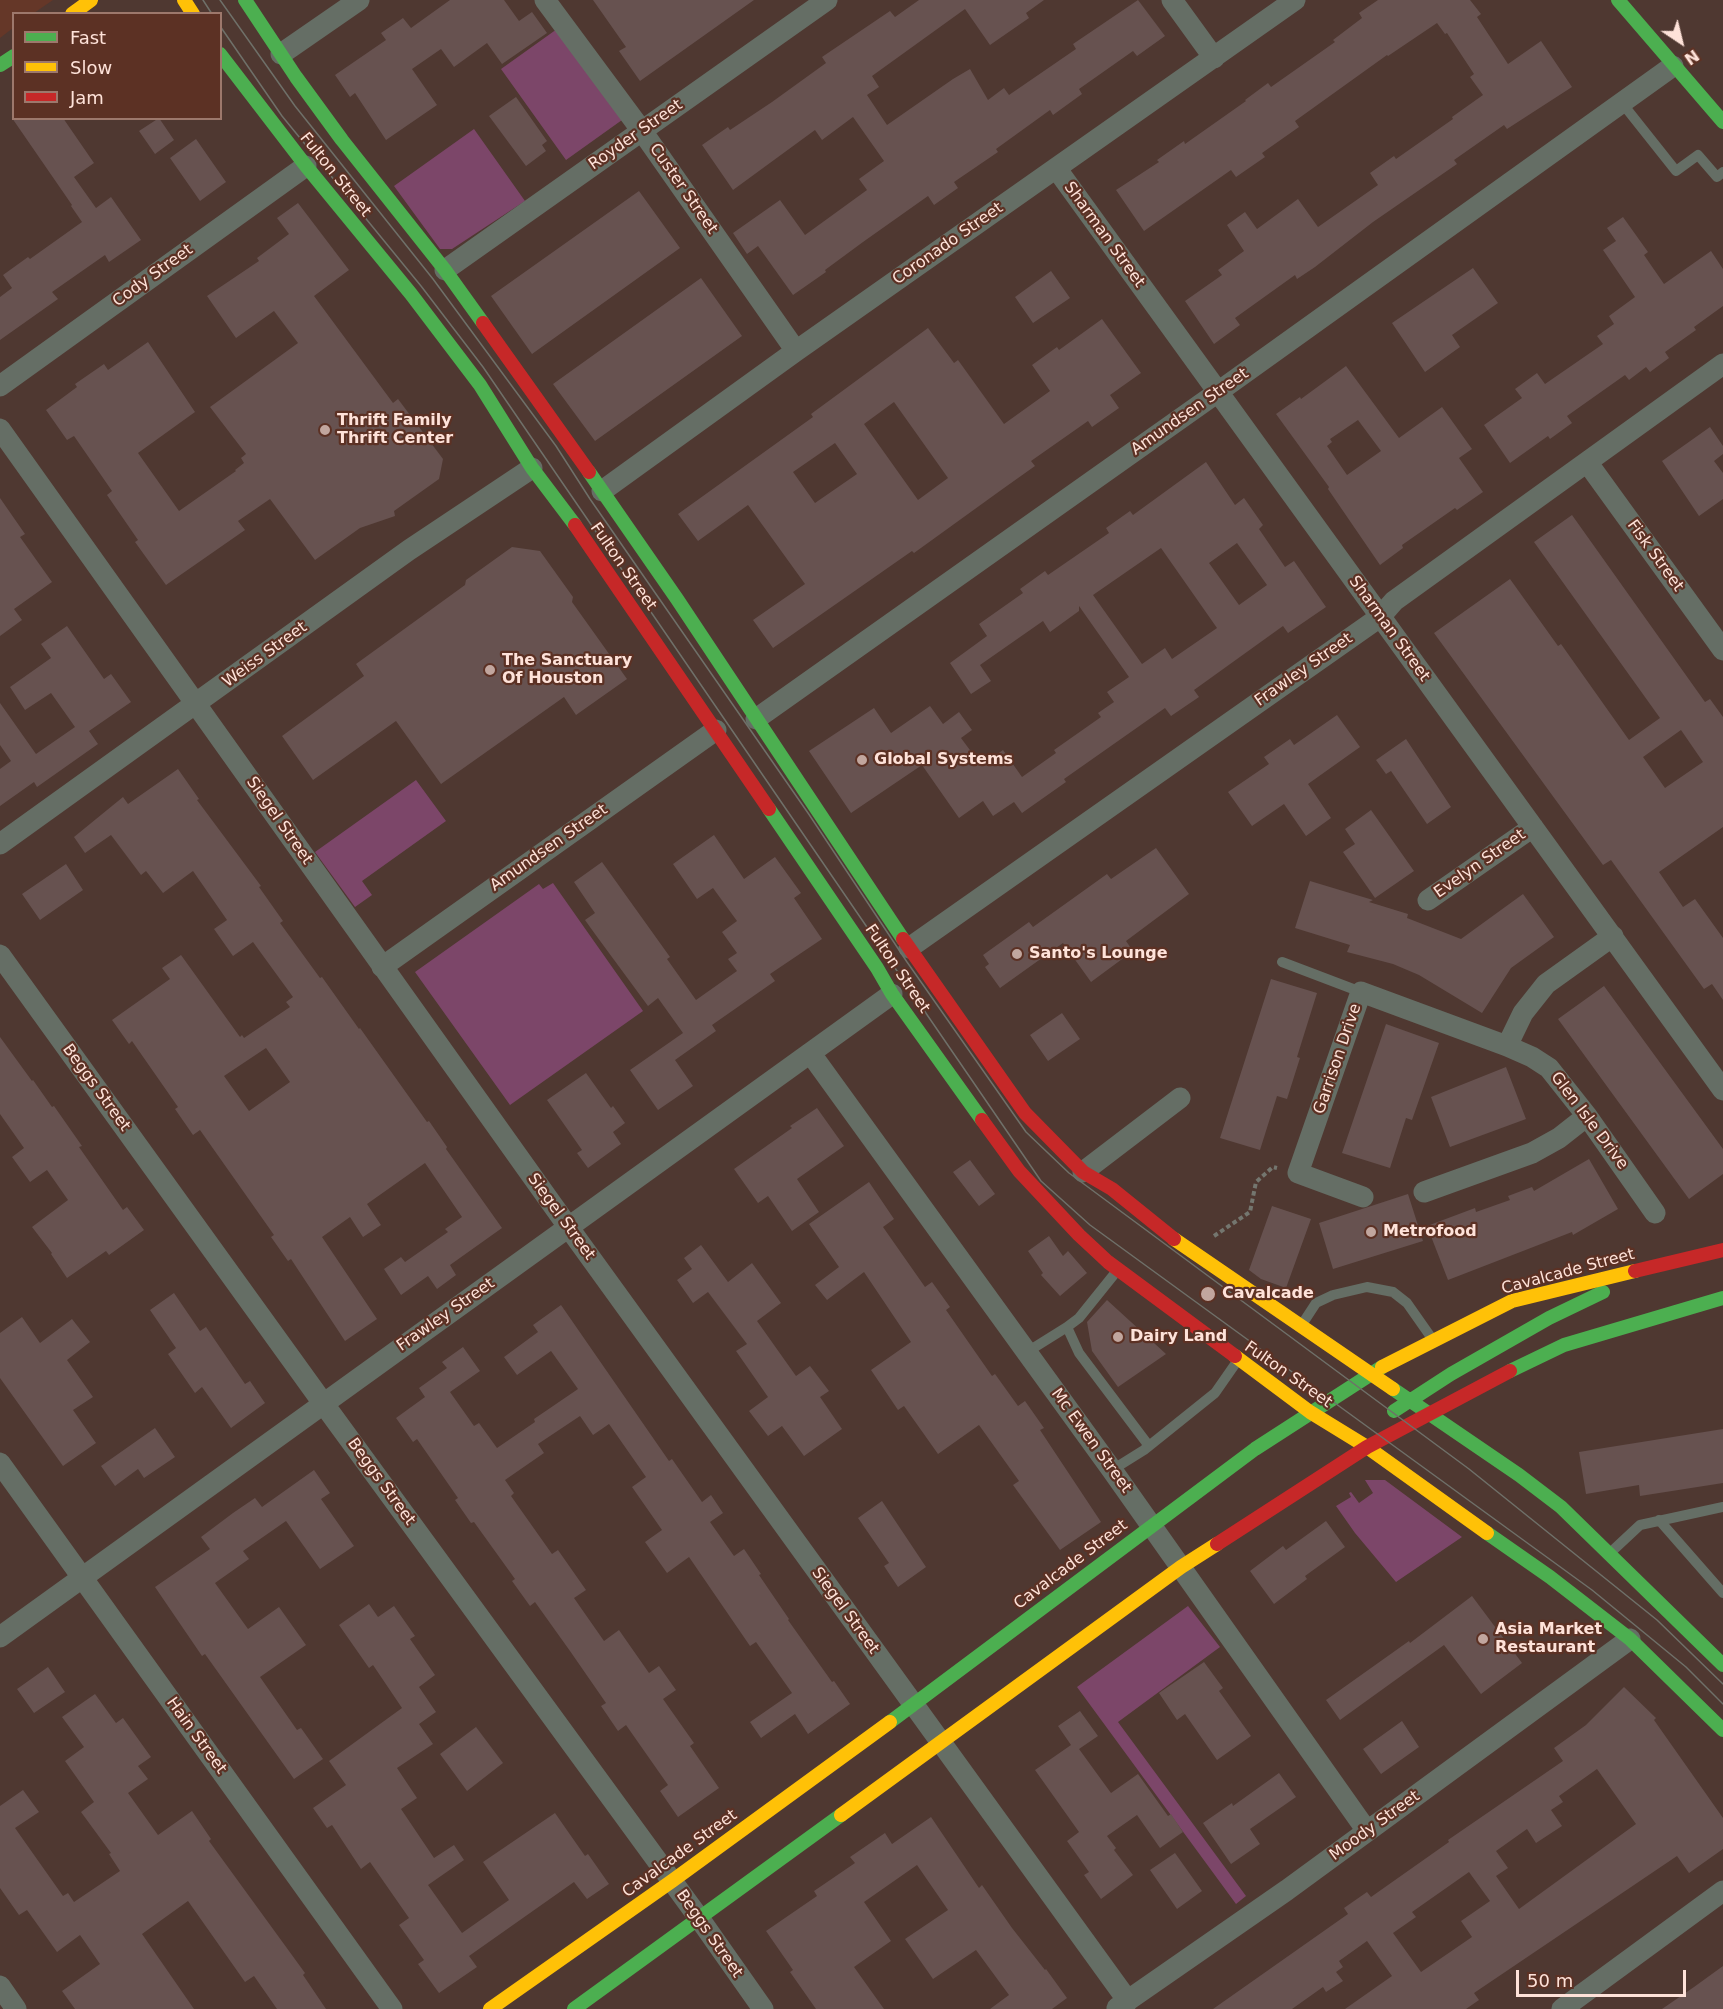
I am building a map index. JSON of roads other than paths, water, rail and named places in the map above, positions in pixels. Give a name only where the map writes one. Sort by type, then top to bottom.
[{"type":"main road","points":[[75,12],[91,0]]},
{"type":"main road","name":"Fulton Street","points":[[245,0],[296,77],[342,140],[445,270],[602,491],[677,599],[909,948],[1025,1113],[1083,1172],[1112,1189],[1190,1251],[1519,1474],[1561,1507],[1723,1665]]},
{"type":"main road","points":[[1618,0],[1723,122]]},
{"type":"main road","name":"Fulton Street","points":[[222,57],[306,166],[411,294],[480,385],[532,468],[568,515],[716,730],[877,968],[892,994],[1019,1172],[1079,1236],[1118,1269],[1310,1412],[1367,1448],[1528,1561],[1630,1639],[1723,1731]]},
{"type":"main road","name":"Cavalcade Street","points":[[490,2009],[672,1881],[914,1705],[1151,1525],[1282,1429],[1369,1374],[1512,1301],[1723,1250]]},
{"type":"main road","points":[[1367,1448],[1372,1430],[1408,1400],[1549,1318],[1662,1264]]},
{"type":"main road","points":[[574,2009],[1181,1567],[1367,1448],[1428,1413],[1564,1345],[1723,1298]]},
{"type":"street","points":[[281,54],[359,0]]},
{"type":"street","name":"Custer Street","points":[[545,0],[642,130],[796,351]]},
{"type":"street","name":"Royder Street","points":[[445,270],[827,0]]},
{"type":"street","points":[[1172,0],[1214,58]]},
{"type":"street","name":"Coronado Street","points":[[602,491],[796,351],[1295,0]]},
{"type":"street","name":"Amundsen Street","points":[[756,719],[1673,66]]},
{"type":"street","name":"Cody Street","points":[[0,386],[306,166]]},
{"type":"street","name":"Sharman Street","points":[[1056,168],[1723,1090]]},
{"type":"street","name":"Frawley Street","points":[[909,948],[1380,617],[1394,601],[1723,364]]},
{"type":"street","name":"Siegel Street","points":[[0,429],[569,1228],[914,1705],[1122,2005]]},
{"type":"street","name":"Fisk Street","points":[[1587,462],[1723,650]]},
{"type":"street","name":"Weiss Street","points":[[0,844],[409,550],[532,468]]},
{"type":"street","name":"Amundsen Street","points":[[382,966],[716,730]]},
{"type":"street","name":"Evelyn Street","points":[[1428,900],[1533,827]]},
{"type":"street","points":[[1507,1046],[1523,1012],[1546,984],[1613,936]]},
{"type":"street","name":"Beggs Street","points":[[0,955],[763,2009]]},
{"type":"street","name":"Garrison Drive","points":[[1364,1197],[1298,1173],[1361,992],[1507,1046]]},
{"type":"street","name":"Frawley Street","points":[[0,1637],[892,994]]},
{"type":"street","name":"Glen Isle Drive","points":[[1507,1046],[1532,1057],[1549,1068],[1587,1116],[1655,1213]]},
{"type":"street","name":"Mc Ewen Street","points":[[811,1054],[1112,1470],[1367,1831]]},
{"type":"street","points":[[1083,1172],[1180,1098]]},
{"type":"street","points":[[1424,1192],[1532,1153],[1559,1138],[1587,1116]]},
{"type":"street","name":"Hain Street","points":[[0,1462],[392,2009]]},
{"type":"street","name":"Moody Street","points":[[1122,2005],[1367,1831],[1630,1639]]},
{"type":"street","points":[[1562,2009],[1723,1891]]},
{"type":"street","points":[[0,1986],[16,2009]]},
{"type":"lane","points":[[1622,103],[1676,171],[1698,155],[1717,177],[1723,172]]},
{"type":"lane","points":[[1282,962],[1361,992]]},
{"type":"lane","points":[[1027,1352],[1080,1318],[1118,1269]]},
{"type":"lane","points":[[1301,1327],[1316,1303],[1333,1295],[1367,1287],[1393,1292],[1407,1303],[1433,1340]]},
{"type":"lane","points":[[1067,1327],[1079,1353],[1149,1446]]},
{"type":"lane","points":[[1112,1470],[1149,1446],[1215,1393],[1238,1360]]},
{"type":"lane","points":[[1610,1554],[1640,1525],[1723,1507]]},
{"type":"lane","points":[[1659,1520],[1723,1593]]},
{"type":"tram line","points":[[203,0],[211,12]]},
{"type":"tram line","points":[[220,0],[295,106],[433,279],[556,446],[590,499],[808,813],[907,962],[1026,1132],[1069,1173],[1469,1469],[1657,1620],[1723,1684]]},
{"type":"tram line","points":[[222,29],[282,116],[421,286],[483,367],[1041,1181],[1090,1225],[1592,1590],[1686,1667],[1723,1704]]},
{"type":"place","name":"Thrift Family Thrift Center","points":[[325,430]]},
{"type":"place","name":"The Sanctuary Of Houston","points":[[490,670]]},
{"type":"place","name":"Global Systems","points":[[862,760]]},
{"type":"place","name":"Santo's Lounge","points":[[1017,954]]},
{"type":"place","name":"Metrofood","points":[[1371,1232]]},
{"type":"place","name":"Cavalcade","points":[[1208,1294]]},
{"type":"place","name":"Dairy Land","points":[[1118,1337]]},
{"type":"place","name":"Asia Market Restaurant","points":[[1483,1639]]}]
